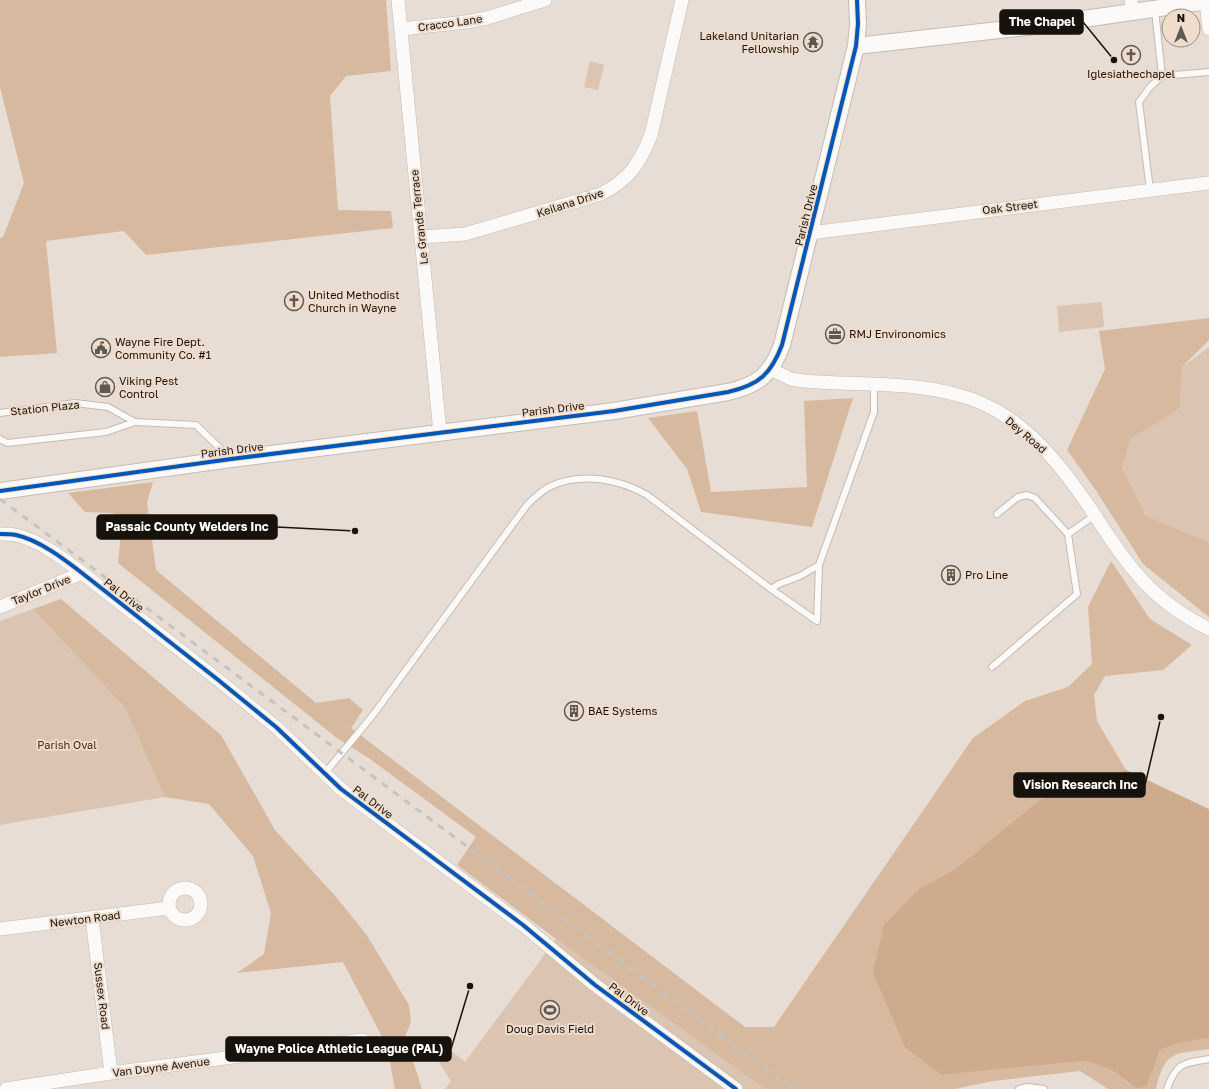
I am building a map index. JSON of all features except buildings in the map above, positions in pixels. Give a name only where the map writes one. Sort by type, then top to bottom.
[{"type":"street","name":"Le Grande Terrace","points":[[398,0],[440,433]]},
{"type":"street","name":"Cracco Lane","points":[[400,29],[466,22],[487,18],[545,0]]},
{"type":"street","name":"Keilana Drive","points":[[421,237],[465,234],[488,228],[601,194],[614,188],[626,178],[636,166],[645,151],[651,135],[682,0]]},
{"type":"street","name":"Parish Drive","points":[[0,491],[231,459],[614,411],[728,392],[752,385],[760,380],[770,369],[777,358],[782,345],[856,46],[858,24],[857,0]]},
{"type":"street","points":[[856,46],[1035,26],[1131,6],[1154,9],[1207,1],[1209,29]]},
{"type":"street","name":"Oak Street","points":[[810,233],[1209,183]]},
{"type":"street","name":"Dey Road","points":[[770,369],[791,379],[804,381],[930,388],[953,393],[976,401],[998,412],[1019,426],[1057,463],[1137,575],[1158,595],[1180,612],[1209,629]]},
{"type":"street","name":"Pal Drive","points":[[0,534],[17,535],[36,543],[62,558],[82,573],[276,727],[342,789],[523,925],[595,985],[736,1089]]},
{"type":"street","name":"Taylor Drive","points":[[0,607],[82,573]]},
{"type":"street","name":"Newton Road","points":[[0,930],[169,908]]},
{"type":"street","name":"Sussex Road","points":[[92,918],[111,1073]]},
{"type":"street","name":"Van Duyne Avenue","points":[[6,1089],[111,1073],[364,1040]]},
{"type":"lane","points":[[1154,9],[1162,76]]},
{"type":"lane","points":[[1150,190],[1139,102],[1150,87],[1162,76],[1209,72]]},
{"type":"lane","points":[[325,773],[374,715],[527,505],[550,487],[569,481],[589,479],[616,482],[637,489],[817,621],[819,565],[874,412],[874,385]]},
{"type":"lane","name":"Station Plaza","points":[[0,413],[75,403],[108,407],[135,422]]},
{"type":"lane","name":"Station Plaza","points":[[0,439],[7,442],[106,432],[135,422],[196,425],[231,459]]},
{"type":"lane","points":[[992,667],[1077,594],[1068,534],[1035,498],[1027,495],[1018,497],[997,514]]},
{"type":"lane","points":[[1068,534],[1095,515]]},
{"type":"lane","points":[[772,589],[779,584],[800,576],[819,565]]},
{"type":"lane","points":[[1167,1089],[1171,1076],[1179,1067],[1187,1062],[1209,1059]]},
{"type":"lane","points":[[1018,1089],[1027,1086],[1044,1089]]},
{"type":"green space","points":[[590,61],[604,65],[598,90],[584,87]]},
{"type":"green space","points":[[1102,302],[1104,327],[1059,332],[1057,306]]},
{"type":"green space","points":[[1209,347],[1209,542],[1146,516],[1122,468],[1130,440],[1180,408],[1182,367]]},
{"type":"green space","name":"Parish Oval","points":[[33,609],[125,708],[165,797],[0,825],[0,621]]},
{"type":"green space","points":[[556,939],[765,1089],[445,1089],[451,1081],[439,1062],[449,1049],[465,1062]]},
{"type":"shaded area","points":[[0,0],[386,0],[391,71],[346,76],[330,96],[338,210],[391,211],[393,228],[146,255],[124,231],[46,241],[57,353],[0,357],[0,238],[3,237],[24,183],[0,87]]},
{"type":"shaded area","points":[[1209,318],[1209,340],[1182,367],[1180,408],[1130,440],[1122,468],[1146,516],[1209,542],[1209,617],[1143,564],[1097,492],[1067,450],[1105,369],[1099,331]]},
{"type":"shaded area","points":[[853,398],[812,527],[701,512],[687,469],[648,418],[697,411],[711,492],[807,487],[804,401]]},
{"type":"shaded area","points":[[153,482],[147,502],[156,570],[316,703],[349,698],[363,710],[351,728],[745,1027],[774,1027],[973,738],[1025,701],[1068,687],[1092,664],[1088,607],[1111,561],[1150,619],[1192,645],[1163,670],[1105,676],[1094,695],[1097,721],[1126,770],[1059,784],[955,869],[920,888],[942,1075],[1085,1061],[1101,1065],[1117,1074],[1131,1085],[1146,1085],[1160,1050],[1175,1044],[1209,1038],[1209,1049],[1187,1052],[1172,1057],[1163,1067],[1156,1089],[1108,1089],[1080,1071],[993,1081],[955,1089],[765,1089],[556,939],[457,865],[476,837],[370,759],[337,738],[118,563],[122,524],[113,513],[85,512],[68,493]]},
{"type":"shaded area","points":[[61,599],[221,735],[275,830],[336,897],[366,934],[409,1005],[411,1022],[405,1037],[422,1089],[395,1089],[387,1046],[343,962],[237,973],[264,954],[271,913],[253,856],[209,804],[165,797],[125,708],[33,609]]},
{"type":"shaded area","points":[[1126,770],[1209,809],[1209,1038],[1175,1044],[1160,1050],[1146,1086],[1138,1088],[1109,1069],[1085,1061],[942,1075],[905,1047],[873,973],[884,925],[920,888],[955,869],[1059,784]]},
{"type":"railway","points":[[0,499],[793,1089]]},
{"type":"cycle path","points":[[0,491],[231,459],[614,411],[728,392],[756,382],[773,364],[782,345],[856,46],[858,24],[857,0]]},
{"type":"cycle path","points":[[0,534],[25,537],[51,551],[75,568],[276,727],[341,789],[523,925],[595,985],[736,1089]]},
{"type":"place","name":"Lakeland Unitarian Fellowship","points":[[813,42]]},
{"type":"place","name":"Iglesiathechapel","points":[[1131,55]]},
{"type":"place","name":"The Chapel","points":[[1114,60]]},
{"type":"place","name":"United Methodist Church in Wayne","points":[[294,301]]},
{"type":"place","name":"RMJ Environomics","points":[[835,334]]},
{"type":"place","name":"Wayne Fire Dept. Community Co. #1","points":[[101,348]]},
{"type":"place","name":"Viking Pest Control","points":[[105,387]]},
{"type":"place","name":"Passaic County Welders Inc","points":[[355,531]]},
{"type":"place","name":"Pro Line","points":[[951,575]]},
{"type":"place","name":"BAE Systems","points":[[574,711]]},
{"type":"place","name":"Vision Research Inc","points":[[1161,717]]},
{"type":"place","name":"Wayne Police Athletic League (PAL)","points":[[470,986]]},
{"type":"place","name":"Doug Davis Field","points":[[550,1010]]}]
